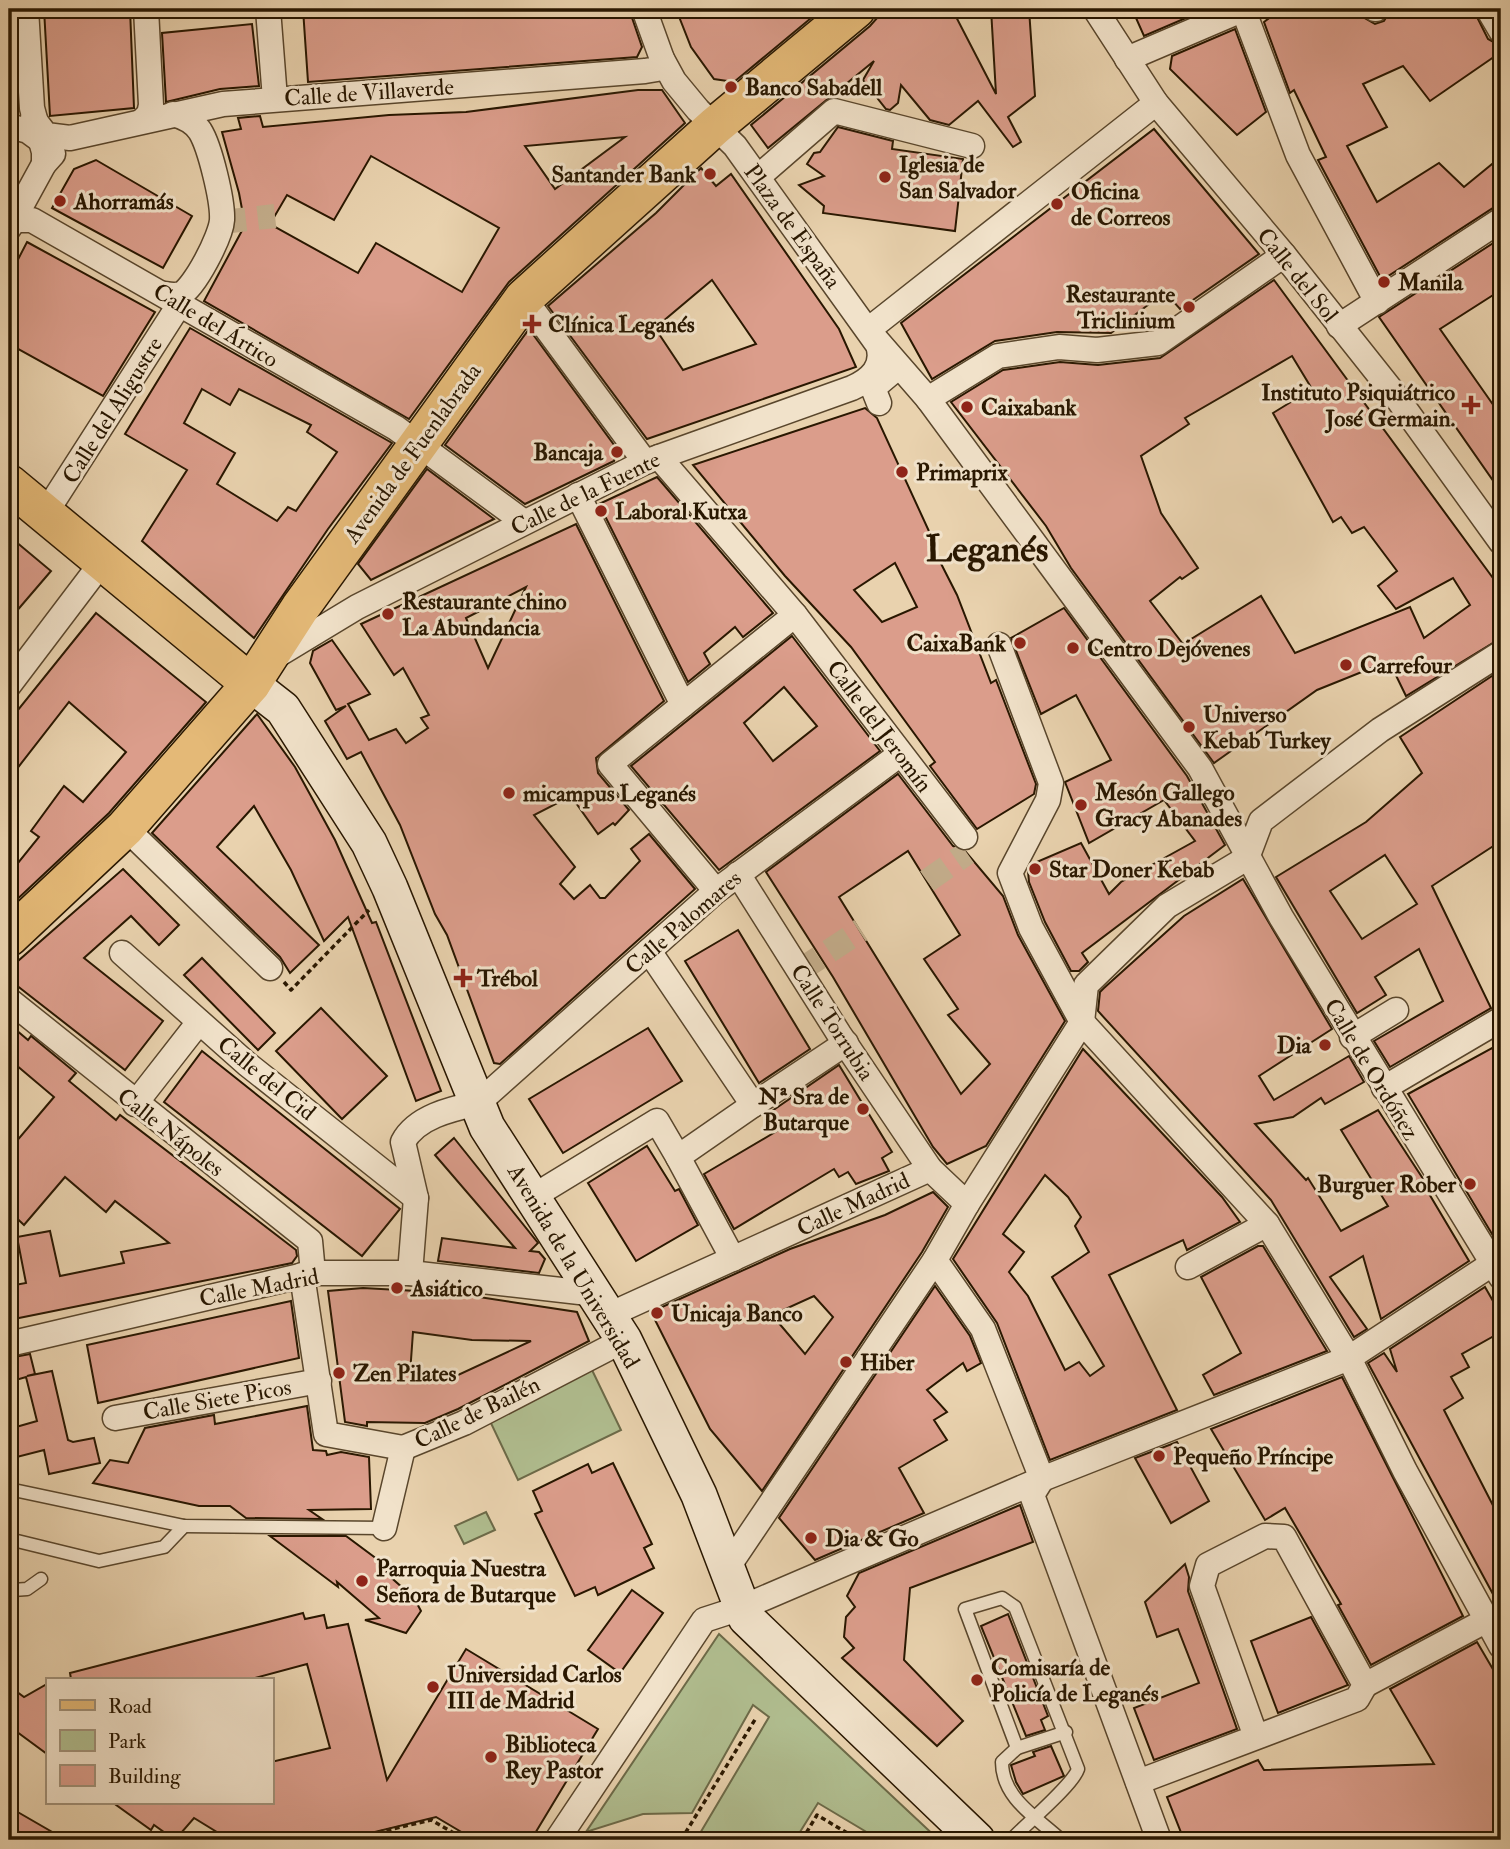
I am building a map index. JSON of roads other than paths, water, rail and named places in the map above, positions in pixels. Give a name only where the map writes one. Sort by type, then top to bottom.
[{"type":"main road","name":"Avenida de Fuenlabrada","points":[[9,937],[125,828],[258,673],[524,298],[715,125],[856,9]]},
{"type":"main road","points":[[9,484],[103,561],[258,673]]},
{"type":"main road","name":"Avenida de la Universidad","points":[[258,673],[369,843],[390,888],[487,1127],[610,1316],[699,1495],[746,1618],[978,1840]]},
{"type":"street","points":[[26,9],[35,122],[44,164]]},
{"type":"street","points":[[142,121],[151,110],[146,9]]},
{"type":"street","points":[[268,9],[275,99]]},
{"type":"street","name":"Plaza de España","points":[[644,9],[662,59],[683,94],[715,125],[758,177],[868,330]]},
{"type":"street","name":"Calle del Sol","points":[[1095,9],[1156,103],[1284,255],[1415,421],[1501,542]]},
{"type":"street","points":[[1127,59],[1244,9],[1298,155],[1377,302]]},
{"type":"street","points":[[1488,9],[1501,31]]},
{"type":"street","name":"Calle de Villaverde","points":[[9,125],[28,131],[35,122],[46,135],[74,138],[211,106],[645,71],[657,69],[662,59]]},
{"type":"street","points":[[868,330],[1156,103]]},
{"type":"street","points":[[758,177],[834,111],[972,146]]},
{"type":"street","points":[[172,299],[189,287],[217,238],[222,222],[220,201],[203,138],[188,120],[173,114]]},
{"type":"street","name":"Calle de Villaverde","points":[[10,227],[44,164],[74,138]]},
{"type":"street","name":"Calle del Ártico","points":[[10,227],[20,219],[42,224],[419,444],[524,522]]},
{"type":"street","points":[[1339,326],[1501,220]]},
{"type":"street","points":[[928,399],[998,355],[1059,347],[1097,350],[1158,343],[1284,255]]},
{"type":"street","name":"Calle del Jeromín","points":[[524,298],[652,459],[795,615],[876,719],[900,755],[965,836]]},
{"type":"street","name":"Calle del Aligustre","points":[[46,514],[172,299]]},
{"type":"street","name":"Calle de Ordóñez","points":[[868,330],[928,399],[1200,768],[1247,858],[1352,1037],[1497,1270]]},
{"type":"street","name":"Calle de la Fuente","points":[[258,673],[357,607],[652,459],[864,382],[872,376],[880,359],[879,349],[868,330]]},
{"type":"street","points":[[879,403],[873,388],[900,365]]},
{"type":"street","points":[[578,495],[683,705]]},
{"type":"street","points":[[9,685],[103,561]]},
{"type":"street","points":[[716,891],[610,764],[795,615]]},
{"type":"street","points":[[999,645],[1051,783],[1048,800],[1010,873],[1031,928],[1082,1022],[1267,1224],[1349,1358],[1405,1471],[1501,1646]]},
{"type":"street","points":[[728,1567],[935,1259],[1082,1022],[1086,985],[1167,906],[1247,858],[1261,821],[1380,730],[1501,653]]},
{"type":"street","name":"Calle Palomares","points":[[478,1103],[716,891],[900,755]]},
{"type":"street","points":[[139,841],[270,968]]},
{"type":"street","name":"Calle Torrubia","points":[[738,874],[930,1168]]},
{"type":"street","points":[[649,951],[753,1105]]},
{"type":"street","name":"Calle del Cid","points":[[122,953],[247,1064],[416,1198]]},
{"type":"street","name":"Calle Nápoles","points":[[9,1000],[135,1104],[310,1241],[308,1274]]},
{"type":"street","points":[[1352,1037],[1396,1010]]},
{"type":"street","points":[[1384,1088],[1498,1021]]},
{"type":"street","points":[[135,1104],[199,1022]]},
{"type":"street","points":[[678,1157],[846,1043]]},
{"type":"street","points":[[410,1273],[416,1198],[403,1142],[410,1130],[448,1110],[478,1103]]},
{"type":"street","points":[[534,1196],[657,1121],[733,1259]]},
{"type":"street","name":"Calle Madrid","points":[[9,1344],[308,1274],[410,1273],[610,1316],[930,1168],[967,1204]]},
{"type":"street","points":[[1188,1267],[1267,1224]]},
{"type":"street","points":[[935,1259],[983,1329],[1042,1479]]},
{"type":"street","points":[[557,1840],[704,1620],[741,1608],[1042,1479],[1349,1358],[1497,1270]]},
{"type":"street","name":"Calle Siete Picos","points":[[308,1274],[326,1434],[403,1448]]},
{"type":"street","name":"Calle de Bailén","points":[[384,1528],[403,1448],[460,1431],[610,1316]]},
{"type":"street","name":"Calle Siete Picos","points":[[115,1418],[319,1381]]},
{"type":"street","points":[[1042,1479],[1032,1495],[1159,1840]]},
{"type":"street","points":[[1256,1737],[1202,1586],[1208,1565],[1265,1536],[1284,1537],[1365,1685]]},
{"type":"street","points":[[1138,1782],[1357,1699],[1365,1685],[1487,1620]]},
{"type":"lane","points":[[9,1491],[184,1526],[384,1528]]},
{"type":"lane","points":[[9,1539],[99,1561],[164,1547],[184,1526]]},
{"type":"lane","points":[[9,1587],[13,1590],[27,1590],[41,1579]]},
{"type":"lane","points":[[1010,1840],[1034,1815],[1074,1781],[1078,1769],[1066,1732],[1015,1606],[1003,1598],[965,1609],[1017,1748]]},
{"type":"lane","points":[[1061,1840],[1009,1793],[1002,1778],[1002,1762],[1017,1748],[1066,1732]]},
{"type":"tunnel","points":[[222,222],[275,216]]},
{"type":"tunnel","points":[[927,881],[967,853]]},
{"type":"tunnel","points":[[799,971],[861,930]]},
{"type":"place","name":"Banco Sabadell","points":[[731,87]]},
{"type":"place","name":"Santander Bank","points":[[710,174]]},
{"type":"place","name":"Iglesia de San Salvador","points":[[885,177]]},
{"type":"place","name":"Ahorramás","points":[[60,201]]},
{"type":"place","name":"Oficina de Correos","points":[[1057,204]]},
{"type":"place","name":"Manila","points":[[1384,282]]},
{"type":"place","name":"Restaurante Triclinium","points":[[1189,307]]},
{"type":"place","name":"Clínica Leganés","points":[[532,324]]},
{"type":"place","name":"Instituto Psiquiátrico José Germain.","points":[[1471,405]]},
{"type":"place","name":"Caixabank","points":[[967,407]]},
{"type":"place","name":"Bancaja","points":[[617,452]]},
{"type":"place","name":"Primaprix","points":[[902,472]]},
{"type":"place","name":"Laboral Kutxa","points":[[601,511]]},
{"type":"place","name":"Restaurante chino La Abundancia","points":[[388,614]]},
{"type":"place","name":"CaixaBank","points":[[1020,643]]},
{"type":"place","name":"Centro Dejóvenes","points":[[1073,648]]},
{"type":"place","name":"Carrefour","points":[[1346,665]]},
{"type":"place","name":"Universo Kebab Turkey","points":[[1189,727]]},
{"type":"place","name":"micampus Leganés","points":[[509,793]]},
{"type":"place","name":"Mesón Gallego Gracy Abanades","points":[[1081,805]]},
{"type":"place","name":"Star Doner Kebab","points":[[1035,869]]},
{"type":"place","name":"Trébol","points":[[463,978]]},
{"type":"place","name":"Dia","points":[[1325,1045]]},
{"type":"place","name":"Nª Sra de Butarque","points":[[863,1109]]},
{"type":"place","name":"Burguer Rober","points":[[1470,1184]]},
{"type":"place","name":"Asiático","points":[[397,1288]]},
{"type":"place","name":"Unicaja Banco","points":[[657,1313]]},
{"type":"place","name":"Hiber","points":[[846,1362]]},
{"type":"place","name":"Zen Pilates","points":[[339,1373]]},
{"type":"place","name":"Pequeño Príncipe","points":[[1159,1456]]},
{"type":"place","name":"Dia & Go","points":[[811,1538]]},
{"type":"place","name":"Parroquia Nuestra Señora de Butarque","points":[[362,1581]]},
{"type":"place","name":"Comisaría de Policía de Leganés","points":[[977,1680]]},
{"type":"place","name":"Universidad Carlos III de Madrid","points":[[433,1687]]},
{"type":"place","name":"Biblioteca Rey Pastor","points":[[491,1757]]},
{"type":"district","name":"Leganés","points":[[987,548]]}]
